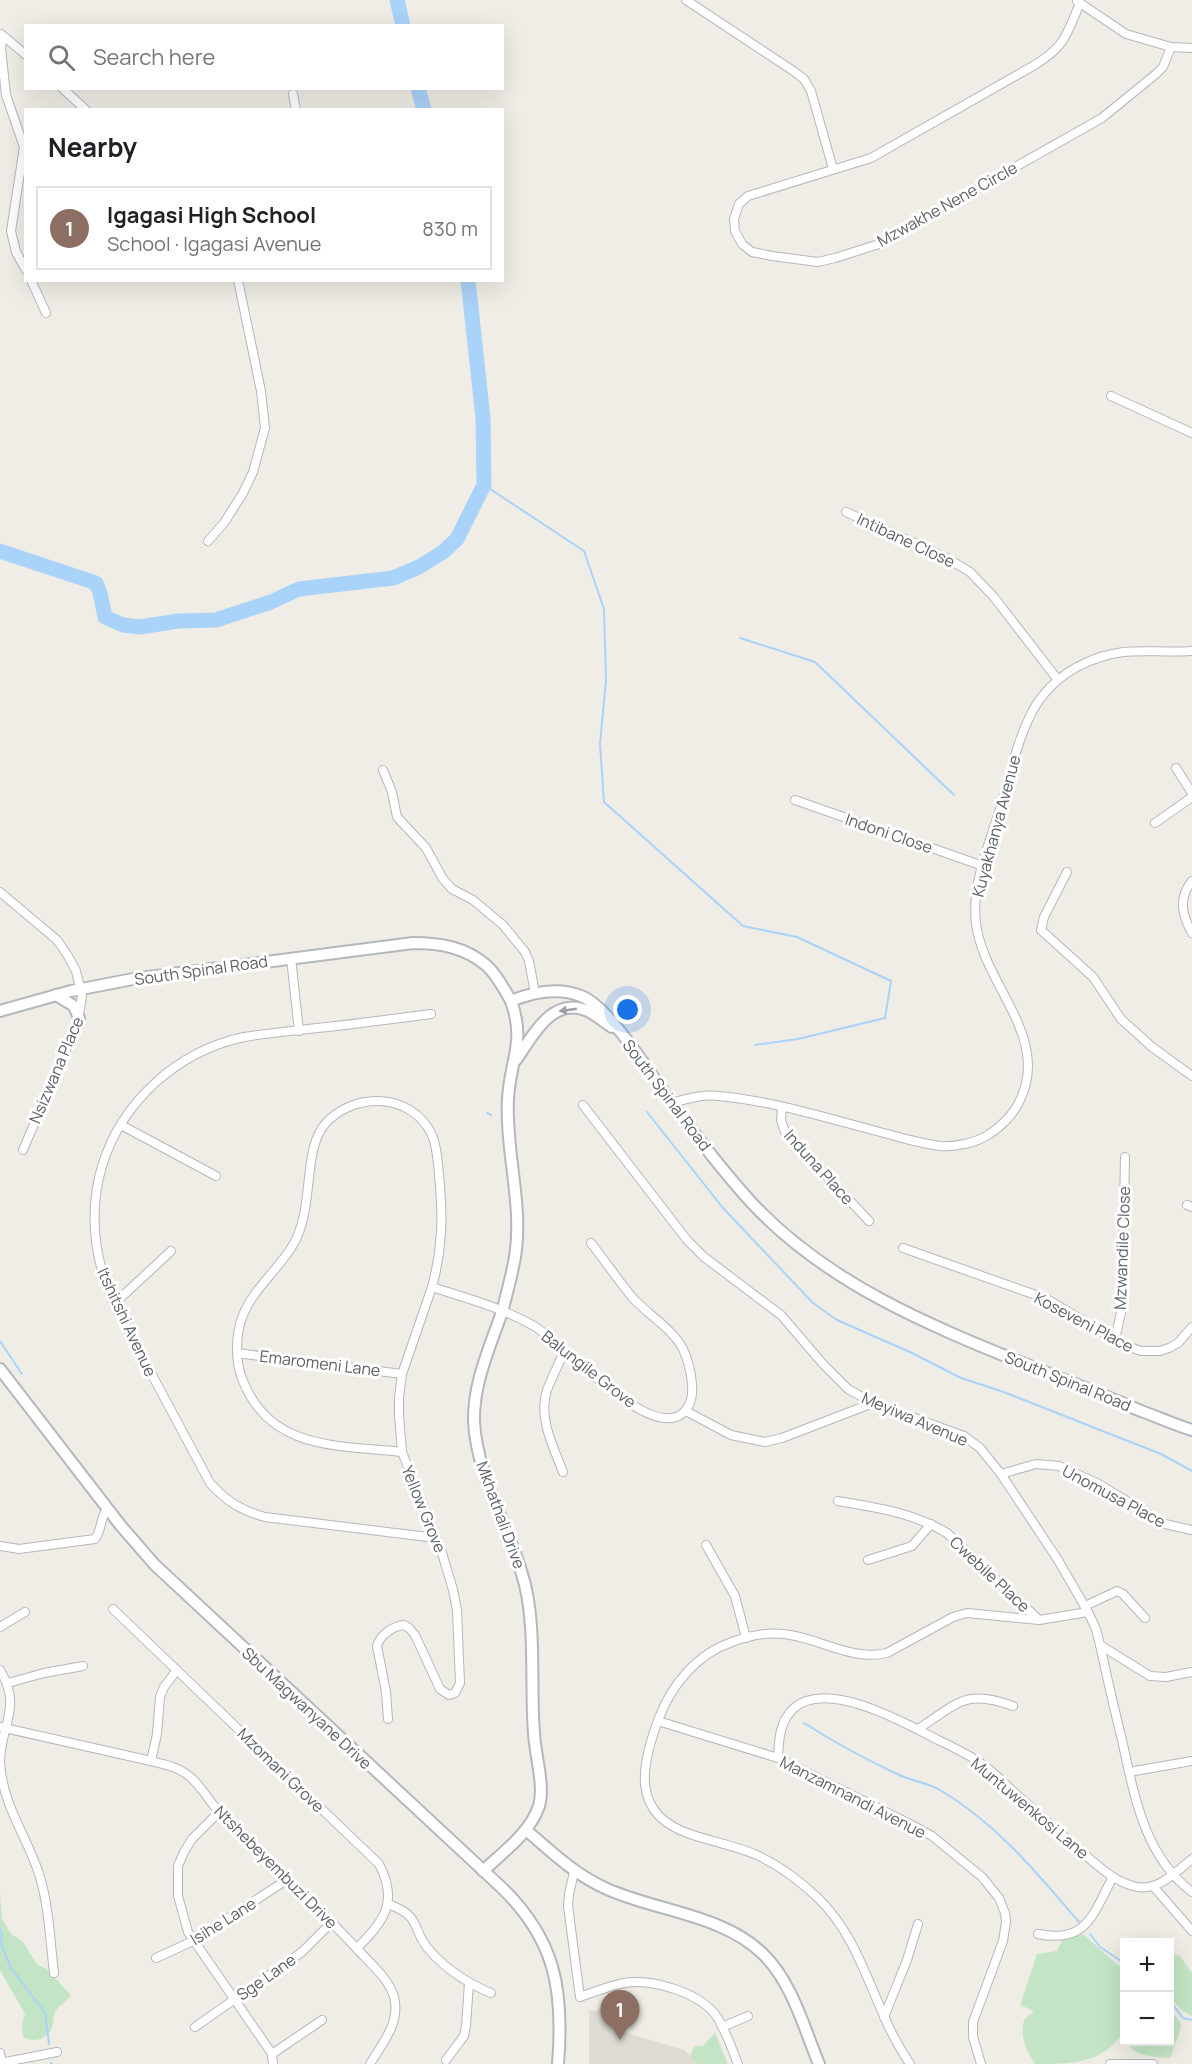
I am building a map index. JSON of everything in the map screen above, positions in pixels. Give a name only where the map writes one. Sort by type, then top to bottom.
[{"type":"street","points":[[686,0],[804,79],[811,91],[833,169]]},
{"type":"street","points":[[1078,1],[1126,34],[1171,47],[1192,48]]},
{"type":"street","name":"Mzwakhe Nene Circle","points":[[1078,1],[1066,37],[1052,55],[871,158],[748,196],[739,204],[734,219],[735,231],[742,244],[752,252],[818,262],[879,244],[1102,118],[1163,67],[1171,47]]},
{"type":"street","points":[[2,34],[24,53]]},
{"type":"street","points":[[2,34],[1,48],[6,95],[24,147],[11,231],[16,252],[24,266]]},
{"type":"street","points":[[64,90],[84,108]]},
{"type":"street","points":[[293,94],[296,108]]},
{"type":"street","points":[[32,282],[46,313]]},
{"type":"street","points":[[208,541],[220,528],[243,493],[260,454],[265,429],[265,414],[238,282]]},
{"type":"street","points":[[1111,396],[1192,433]]},
{"type":"street","name":"Intibane Close","points":[[846,512],[945,557],[970,572],[993,596],[1058,680]]},
{"type":"street","name":"Kuyakhanya Avenue","points":[[671,1103],[700,1096],[719,1096],[782,1107],[943,1146],[968,1143],[987,1135],[1004,1122],[1017,1107],[1029,1077],[1027,1045],[979,945],[975,922],[975,902],[983,866],[1020,741],[1038,702],[1058,680],[1081,664],[1115,652],[1192,651]]},
{"type":"street","points":[[1155,823],[1192,795],[1176,768]]},
{"type":"street","points":[[382,770],[392,792],[397,817],[426,848],[448,885],[473,900],[503,925],[525,952],[535,993]]},
{"type":"street","name":"Indoni Close","points":[[795,800],[983,866]]},
{"type":"street","points":[[1066,872],[1044,917],[1041,930],[1093,977],[1121,1019],[1161,1054],[1192,1076]]},
{"type":"street","points":[[1192,881],[1186,889],[1182,906],[1186,923],[1192,933]]},
{"type":"street","points":[[0,892],[57,940],[69,956],[82,988]]},
{"type":"street","name":"South Spinal Road","points":[[0,1011],[82,988],[133,979],[413,943],[442,945],[471,955],[488,967],[511,1000],[535,993],[564,992],[582,996],[597,1005],[732,1180],[758,1209],[806,1252],[839,1275],[880,1300],[924,1322],[1192,1430]]},
{"type":"street","points":[[291,958],[299,1030]]},
{"type":"street","name":"Nsizwana Place","points":[[23,1150],[79,1018],[82,988]]},
{"type":"street","points":[[56,995],[74,1005],[79,1018]]},
{"type":"street","name":"Mkhathali Drive","points":[[483,1871],[526,1830],[540,1804],[541,1792],[534,1734],[527,1595],[515,1553],[483,1470],[474,1420],[480,1375],[502,1311],[514,1265],[517,1241],[517,1198],[508,1146],[507,1120],[508,1095],[518,1043],[518,1025],[511,1000]]},
{"type":"street","points":[[514,1065],[543,1022],[559,1010],[579,1008],[620,1032]]},
{"type":"street","name":"Itshitshi Avenue","points":[[431,1014],[243,1038],[201,1052],[165,1074],[132,1106],[106,1153],[96,1191],[94,1235],[97,1259],[114,1304],[210,1483],[220,1495],[246,1512],[265,1517],[436,1538]]},
{"type":"street","name":"Yellow Grove","points":[[388,1719],[386,1692],[377,1646],[378,1640],[394,1627],[404,1625],[415,1635],[440,1689],[449,1695],[455,1693],[460,1683],[460,1665],[453,1590],[436,1538],[402,1452],[399,1398],[402,1374],[432,1287],[441,1250],[443,1227],[437,1155],[432,1136],[424,1122],[400,1104],[369,1101],[352,1104],[337,1113],[325,1124],[318,1136],[313,1152],[302,1226],[284,1258],[251,1299],[242,1317],[237,1353],[239,1372],[257,1408],[281,1429],[315,1442],[402,1452]]},
{"type":"street","name":"Meyiwa Avenue","points":[[584,1105],[687,1240],[724,1274],[781,1315],[848,1389],[873,1403],[964,1436],[980,1448],[1001,1474],[1058,1560],[1096,1629],[1139,1812],[1146,1830],[1172,1875],[1192,1892]]},
{"type":"street","name":"Induna Place","points":[[782,1107],[781,1120],[785,1132],[869,1221]]},
{"type":"street","points":[[121,1125],[216,1176]]},
{"type":"street","name":"Mzwandile Close","points":[[1115,1339],[1122,1308],[1125,1157]]},
{"type":"street","points":[[591,1243],[632,1296],[674,1337],[682,1349],[690,1371],[693,1392],[686,1411],[731,1435],[765,1442],[782,1438],[873,1403]]},
{"type":"street","name":"Koseveni Place","points":[[903,1248],[1047,1299],[1115,1339],[1141,1351],[1160,1351],[1178,1342],[1192,1327]]},
{"type":"street","points":[[114,1304],[171,1251]]},
{"type":"street","points":[[432,1287],[502,1311]]},
{"type":"street","name":"Balungile Grove","points":[[502,1311],[537,1328],[610,1388],[644,1412],[665,1419],[679,1417],[686,1411]]},
{"type":"street","points":[[562,1472],[548,1433],[544,1403],[547,1390],[564,1351]]},
{"type":"street","name":"Emaromeni Lane","points":[[237,1353],[402,1374]]},
{"type":"street","name":"Sbu Magwanyane Drive","points":[[0,1369],[107,1509],[155,1565],[483,1871],[528,1917],[549,1958],[556,1979],[560,2002],[558,2064]]},
{"type":"street","name":"Unomusa Place","points":[[1001,1474],[1036,1464],[1059,1466],[1097,1483],[1165,1524],[1192,1530]]},
{"type":"street","name":"Cwebile Place","points":[[838,1501],[899,1512],[932,1524],[958,1541],[1039,1620]]},
{"type":"street","points":[[0,1546],[19,1549],[95,1539],[99,1532],[101,1518],[107,1509]]},
{"type":"street","points":[[868,1560],[912,1546],[932,1524]]},
{"type":"street","points":[[706,1545],[735,1596],[746,1638]]},
{"type":"street","points":[[910,2064],[884,2017],[854,1947],[834,1916],[818,1898],[778,1867],[759,1856],[688,1834],[674,1827],[656,1811],[645,1792],[644,1781],[648,1755],[658,1721],[670,1694],[704,1656],[719,1647],[770,1633],[791,1635],[856,1654],[876,1655],[887,1653],[953,1617],[967,1613],[1039,1620],[1086,1609],[1117,1591],[1123,1594],[1145,1618]]},
{"type":"street","name":"Mzomani Grove","points":[[113,1609],[379,1864],[385,1876],[388,1904]]},
{"type":"street","points":[[0,1627],[25,1612]]},
{"type":"street","points":[[1100,1645],[1150,1676],[1167,1677],[1192,1672]]},
{"type":"street","points":[[8,1683],[83,1666]]},
{"type":"street","points":[[0,1670],[8,1683],[10,1709],[3,1727],[0,1752],[5,1790],[10,1809],[41,1881],[54,1973]]},
{"type":"street","points":[[151,1761],[158,1734],[160,1697],[177,1670]]},
{"type":"street","points":[[918,1729],[968,1699],[979,1697],[993,1699],[1013,1706]]},
{"type":"street","name":"Muntuwenkosi Lane","points":[[778,1758],[780,1734],[787,1716],[795,1707],[816,1699],[842,1700],[865,1706],[918,1729],[983,1764],[1113,1877],[1134,1887],[1153,1886]]},
{"type":"street","name":"Manzamnandi Avenue","points":[[658,1721],[778,1758],[932,1836],[982,1877],[999,1898],[1005,1913],[1005,1929],[1003,1941],[973,2022],[973,2037],[981,2064]]},
{"type":"street","name":"Ntshebeyembuzi Drive","points":[[3,1727],[169,1766],[188,1775],[198,1784],[219,1812],[357,1948],[394,1994],[396,2004],[394,2021],[370,2064]]},
{"type":"street","points":[[1129,1773],[1192,1761]]},
{"type":"street","points":[[219,1812],[192,1839],[178,1866],[178,1896],[183,1919],[193,1941],[272,2054],[273,2064]]},
{"type":"street","points":[[526,1830],[574,1872],[608,1890],[717,1925],[736,1933],[750,1943],[775,1968],[785,1985],[819,2064]]},
{"type":"street","points":[[1192,1859],[1153,1886],[1192,1931]]},
{"type":"street","points":[[574,1872],[568,1906],[580,1997],[622,1983],[648,1983],[678,1991],[703,2003],[717,2017],[738,2064]]},
{"type":"street","points":[[1038,1934],[1056,1936],[1074,1934],[1085,1925],[1113,1877]]},
{"type":"street","name":"Isihe Lane","points":[[156,1958],[193,1941],[288,1879]]},
{"type":"street","points":[[357,1948],[375,1930],[388,1904],[407,1912],[431,1952],[451,1972],[491,1993]]},
{"type":"street","name":"Sge Lane","points":[[195,2027],[302,1952],[332,1922]]},
{"type":"street","points":[[884,2017],[918,1924]]},
{"type":"street","points":[[446,2060],[464,2036],[469,1983]]},
{"type":"street","points":[[722,2027],[747,2016]]},
{"type":"street","points":[[272,2054],[322,2020]]},
{"type":"street","points":[[0,2053],[1,2063],[57,2052]]},
{"type":"street","points":[[1110,2064],[1153,2064]]},
{"type":"shaded area","points":[[600,2008],[614,2012],[619,2031],[685,2050],[697,2064],[589,2064],[589,2010],[598,2011]]},
{"type":"green space","points":[[0,1893],[2,1919],[11,1934],[22,1941],[37,1964],[46,1969],[71,1995],[56,2011],[49,2033],[37,2040],[23,2037],[22,2023],[25,2014],[0,1970]]},
{"type":"green space","points":[[1083,1934],[1120,1967],[1120,2037],[1103,2053],[1082,2061],[1035,2064],[1023,2038],[1024,2020],[1034,2011],[1020,2005],[1037,1954],[1057,1951],[1062,1940]]},
{"type":"green space","points":[[1174,1954],[1180,1956],[1192,1973],[1192,2016],[1174,2000]]},
{"type":"green space","points":[[1174,2015],[1181,2023],[1180,2031],[1171,2056],[1169,2058],[1140,2054],[1131,2047],[1174,2046]]},
{"type":"green space","points":[[715,2033],[728,2064],[697,2064],[690,2056],[694,2046],[703,2046]]},
{"type":"waterway","points":[[397,0],[403,24]]},
{"type":"waterway","points":[[419,90],[423,108]]},
{"type":"waterway","points":[[0,551],[96,583],[105,617],[123,625],[140,627],[178,621],[216,620],[271,602],[299,589],[393,578],[419,567],[443,552],[457,539],[484,485],[483,418],[468,282]]},
{"type":"waterway","points":[[484,485],[584,551],[604,609],[606,680],[600,744],[604,802],[743,926],[797,937],[891,981],[885,1018],[798,1039],[755,1045]]},
{"type":"waterway","points":[[740,638],[815,662],[954,795]]},
{"type":"waterway","points":[[647,1112],[723,1208],[813,1303],[837,1320],[912,1353],[961,1378],[1001,1391],[1161,1454],[1192,1471]]},
{"type":"waterway","points":[[487,1113],[491,1115]]},
{"type":"waterway","points":[[0,1341],[22,1374]]},
{"type":"waterway","points":[[804,1723],[873,1762],[902,1776],[935,1787],[960,1803],[998,1833],[1079,1922]]},
{"type":"waterway","points":[[0,1929],[1,1944],[11,1968],[45,2013],[49,2044]]},
{"type":"waterway","points":[[1090,1934],[1100,1947],[1120,1960]]},
{"type":"waterway","points":[[1174,2006],[1183,2018],[1192,2020]]},
{"type":"place","name":"Igagasi High School","points":[[620,2040]]}]
